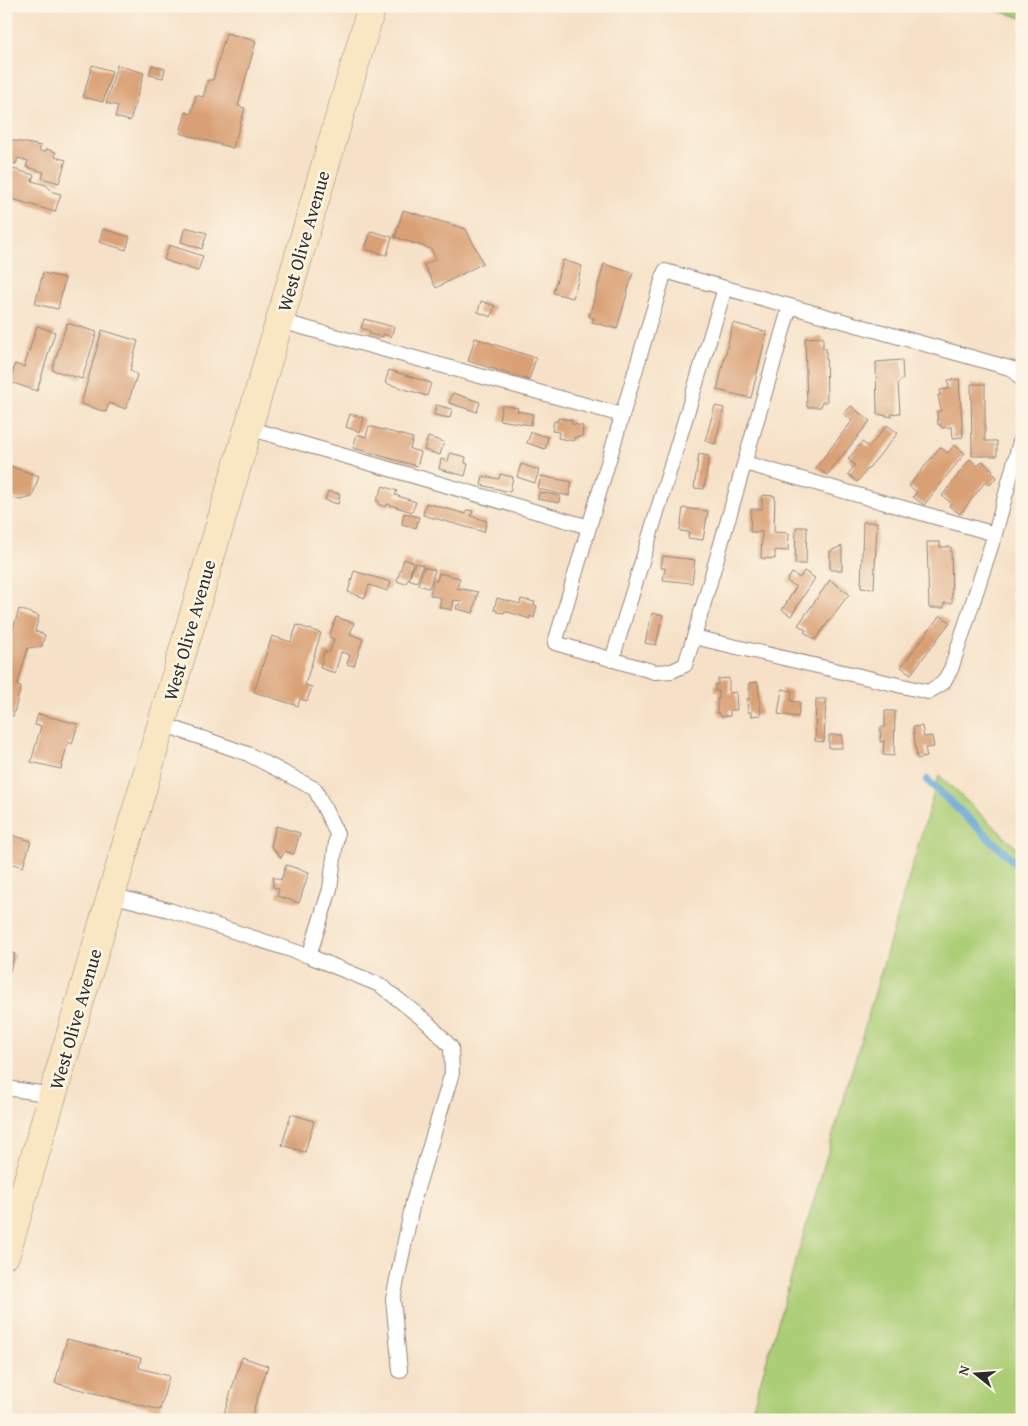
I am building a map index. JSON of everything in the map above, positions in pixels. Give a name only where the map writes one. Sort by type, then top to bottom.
[{"type":"main road","name":"West Olive Avenue","points":[[6,1254],[372,6]]},
{"type":"lane","points":[[790,306],[685,665],[672,671],[655,672],[555,643],[665,270],[1013,370],[1022,380]]},
{"type":"lane","points":[[612,660],[725,288]]},
{"type":"lane","points":[[280,321],[622,415]]},
{"type":"lane","points":[[248,428],[589,526]]},
{"type":"lane","points":[[694,637],[928,692],[943,683],[951,670],[995,534],[1022,434]]},
{"type":"lane","points":[[744,463],[995,534]]},
{"type":"lane","points":[[162,724],[248,754],[315,789],[337,834],[330,889],[309,956]]},
{"type":"lane","points":[[111,895],[169,910],[309,956],[380,985],[428,1023],[451,1047],[452,1073],[413,1202],[393,1299],[400,1371]]},
{"type":"lane","points":[[6,1088],[53,1095]]},
{"type":"green space","points":[[984,6],[1022,6],[1022,18]]},
{"type":"green space","points":[[939,775],[1022,853],[1022,1420],[749,1420]]},
{"type":"building","points":[[226,33],[256,41],[238,106],[245,108],[233,148],[180,133],[186,112],[191,114],[196,95],[203,97],[208,80],[213,80]]},
{"type":"building","points":[[92,65],[112,71],[103,102],[83,97]]},
{"type":"building","points":[[117,65],[144,73],[130,121],[115,117],[118,106],[106,103]]},
{"type":"building","points":[[152,65],[165,69],[163,78],[149,75]]},
{"type":"building","points":[[6,139],[41,146],[39,151],[45,152],[46,149],[56,152],[55,157],[66,160],[59,183],[42,178],[44,172],[26,167],[28,161],[18,158],[16,164],[8,161],[6,164]]},
{"type":"building","points":[[6,167],[34,175],[32,181],[46,185],[53,192],[61,194],[55,212],[6,197]]},
{"type":"building","points":[[403,210],[466,229],[483,263],[436,288],[424,265],[436,259],[431,249],[395,237]]},
{"type":"building","points":[[185,227],[207,233],[202,249],[181,242]]},
{"type":"building","points":[[103,229],[130,237],[126,250],[99,242]]},
{"type":"building","points":[[371,231],[392,237],[387,255],[365,249]]},
{"type":"building","points":[[169,245],[203,256],[198,271],[164,260]]},
{"type":"building","points":[[563,260],[582,266],[573,298],[553,293]]},
{"type":"building","points":[[604,264],[633,273],[617,329],[592,322],[594,318],[589,317]]},
{"type":"building","points":[[43,273],[65,278],[58,309],[35,304]]},
{"type":"building","points":[[481,301],[495,306],[491,317],[478,312]]},
{"type":"building","points":[[364,319],[394,327],[391,337],[383,334],[383,337],[369,334],[370,331],[361,328]]},
{"type":"building","points":[[67,323],[97,332],[82,379],[52,370]]},
{"type":"building","points":[[733,323],[767,332],[751,398],[717,390]]},
{"type":"building","points":[[37,326],[55,332],[37,391],[10,382],[15,364],[24,367]]},
{"type":"building","points":[[102,330],[138,341],[130,370],[137,375],[126,409],[109,403],[106,412],[81,404]]},
{"type":"building","points":[[823,337],[823,348],[826,348],[827,402],[822,402],[821,407],[807,407],[805,338]]},
{"type":"building","points":[[475,338],[536,358],[529,380],[468,361]]},
{"type":"building","points":[[902,360],[903,379],[898,383],[900,413],[891,414],[892,417],[877,414],[876,362]]},
{"type":"building","points":[[389,370],[431,383],[427,396],[385,383]]},
{"type":"building","points":[[959,379],[963,437],[953,438],[952,427],[941,428],[941,425],[938,425],[937,411],[941,411],[938,395],[940,395],[940,390],[949,389],[948,380]]},
{"type":"building","points":[[971,384],[985,384],[985,441],[997,441],[997,456],[972,456]]},
{"type":"building","points":[[453,393],[480,402],[477,412],[449,403]]},
{"type":"building","points":[[436,405],[452,409],[450,418],[434,415]]},
{"type":"building","points":[[502,405],[518,408],[517,411],[533,414],[531,425],[499,420]]},
{"type":"building","points":[[715,406],[724,408],[715,444],[705,441]]},
{"type":"building","points":[[851,406],[870,421],[827,475],[816,467],[852,421],[844,414]]},
{"type":"building","points":[[350,414],[364,418],[360,432],[346,427]]},
{"type":"building","points":[[558,418],[572,420],[572,424],[583,426],[582,437],[574,437],[574,441],[558,438],[559,432],[552,431],[554,421],[558,421]]},
{"type":"building","points":[[887,425],[898,433],[857,482],[848,474],[855,465],[848,459],[862,442],[869,447]]},
{"type":"building","points":[[369,426],[413,438],[410,449],[421,452],[417,466],[353,448],[357,434],[366,437]]},
{"type":"building","points":[[531,432],[548,437],[545,449],[527,443]]},
{"type":"building","points":[[428,437],[444,442],[440,455],[424,450]]},
{"type":"building","points":[[954,445],[965,453],[924,505],[913,497],[917,492],[909,486],[940,447],[948,453]]},
{"type":"building","points":[[450,453],[466,457],[465,463],[468,464],[465,476],[439,469],[441,459],[448,461]]},
{"type":"building","points":[[699,454],[709,456],[704,489],[694,488]]},
{"type":"building","points":[[970,459],[978,466],[982,461],[993,470],[991,472],[997,477],[990,485],[986,481],[960,514],[949,506],[951,503],[942,496]]},
{"type":"building","points":[[521,464],[539,470],[535,483],[517,477]]},
{"type":"building","points":[[6,465],[39,476],[32,497],[20,500],[6,496]]},
{"type":"building","points":[[500,474],[513,477],[510,492],[481,485],[483,476],[499,479]]},
{"type":"building","points":[[541,476],[572,482],[569,496],[538,489]]},
{"type":"building","points":[[383,486],[397,491],[395,495],[416,502],[412,512],[387,504],[386,507],[378,504],[379,501],[376,501]]},
{"type":"building","points":[[328,491],[340,494],[338,504],[325,500]]},
{"type":"building","points":[[539,492],[560,496],[559,503],[538,499]]},
{"type":"building","points":[[762,495],[775,496],[774,532],[789,533],[788,551],[775,550],[775,559],[761,558],[762,532],[750,532],[751,509],[762,509]]},
{"type":"building","points":[[426,503],[466,514],[467,510],[473,511],[471,516],[487,521],[484,532],[423,515]]},
{"type":"building","points":[[683,508],[708,511],[703,540],[688,538],[689,532],[680,531]]},
{"type":"building","points":[[404,513],[419,517],[416,528],[402,524]]},
{"type":"building","points":[[863,522],[877,522],[874,589],[861,588]]},
{"type":"building","points":[[796,527],[807,527],[806,564],[795,564]]},
{"type":"building","points":[[927,542],[940,542],[940,547],[951,547],[952,603],[944,603],[944,608],[929,608]]},
{"type":"building","points":[[842,546],[842,570],[830,570],[830,551]]},
{"type":"building","points":[[663,556],[695,560],[692,583],[663,580],[665,568],[661,568]]},
{"type":"building","points":[[404,559],[413,562],[409,579],[405,584],[397,581]]},
{"type":"building","points":[[415,563],[423,565],[417,582],[409,579]]},
{"type":"building","points":[[424,567],[435,570],[429,588],[418,585]]},
{"type":"building","points":[[354,571],[391,582],[388,591],[369,585],[365,598],[348,592]]},
{"type":"building","points":[[804,571],[815,578],[791,616],[782,610],[796,587],[787,581],[792,573],[800,578]]},
{"type":"building","points":[[439,573],[460,578],[457,588],[478,592],[473,613],[456,609],[461,601],[454,600],[452,610],[439,607],[441,598],[430,595],[433,580],[437,581]]},
{"type":"building","points":[[830,580],[849,594],[815,640],[804,632],[806,630],[798,625]]},
{"type":"building","points":[[497,598],[520,604],[521,599],[535,602],[534,605],[537,606],[534,618],[530,616],[530,619],[505,611],[504,613],[497,612],[497,610],[494,610]]},
{"type":"building","points":[[19,609],[39,616],[35,631],[45,635],[42,646],[28,648],[17,686],[21,687],[13,716],[6,715],[6,652]]},
{"type":"building","points":[[652,613],[663,615],[656,645],[645,643]]},
{"type":"building","points":[[940,615],[950,622],[911,674],[901,667]]},
{"type":"building","points":[[336,617],[354,623],[350,634],[363,639],[354,666],[347,664],[350,655],[341,652],[335,673],[320,668],[324,652],[330,652],[334,639],[329,637]]},
{"type":"building","points":[[297,625],[321,633],[305,685],[312,687],[307,701],[300,699],[298,706],[254,692],[272,636],[291,642]]},
{"type":"building","points":[[729,678],[729,693],[736,692],[737,710],[730,710],[730,716],[721,717],[717,713],[719,691],[715,691],[715,684],[718,684],[718,679]]},
{"type":"building","points":[[758,682],[761,715],[751,716],[751,712],[748,712],[747,699],[749,699],[749,683]]},
{"type":"building","points":[[782,689],[792,691],[791,701],[800,702],[798,717],[778,714]]},
{"type":"building","points":[[816,699],[826,699],[824,742],[815,741]]},
{"type":"building","points":[[885,711],[895,711],[894,756],[883,755],[884,741],[880,742],[881,727],[885,727]]},
{"type":"building","points":[[38,714],[78,724],[72,744],[68,742],[61,769],[31,762],[41,726],[35,725]]},
{"type":"building","points":[[922,726],[924,737],[932,736],[934,747],[925,748],[927,757],[917,759],[913,727]]},
{"type":"building","points":[[829,735],[842,735],[842,748],[829,748]]},
{"type":"building","points":[[276,826],[300,833],[294,854],[285,851],[281,858],[271,846]]},
{"type":"building","points":[[6,833],[31,841],[23,867],[6,862]]},
{"type":"building","points":[[286,865],[309,872],[299,903],[277,896],[279,889],[273,887],[273,877],[281,880]]},
{"type":"building","points":[[6,951],[15,954],[7,981],[6,981]]},
{"type":"building","points":[[291,1114],[314,1121],[305,1152],[282,1145]]},
{"type":"building","points":[[67,1339],[141,1358],[139,1368],[169,1376],[160,1410],[55,1383]]},
{"type":"building","points":[[242,1357],[268,1366],[250,1420],[222,1420]]},
{"type":"waterway","points":[[927,780],[1022,869]]}]
